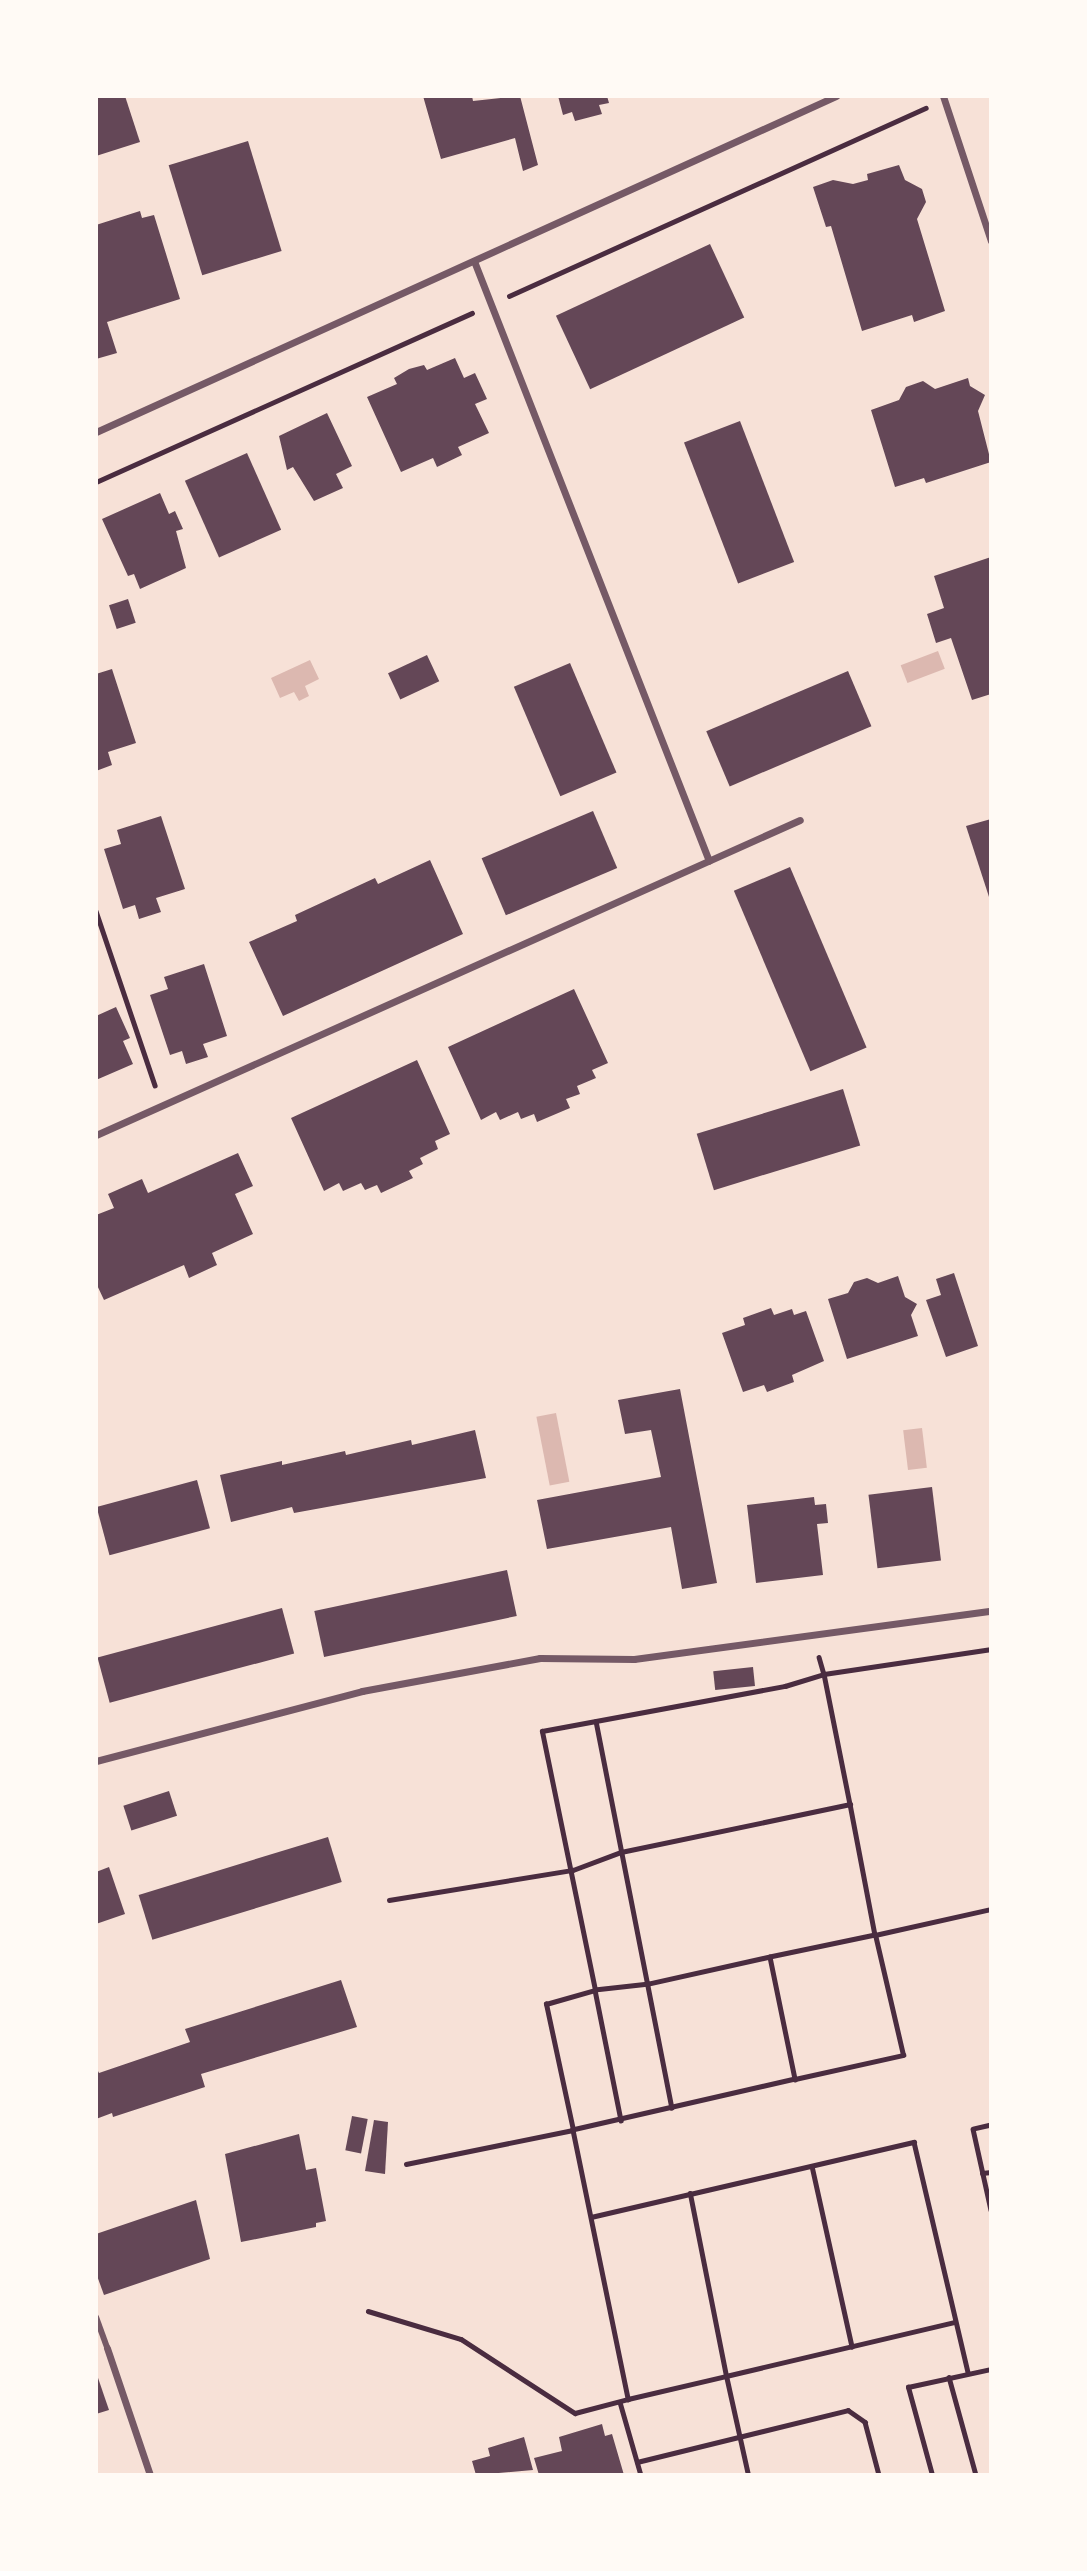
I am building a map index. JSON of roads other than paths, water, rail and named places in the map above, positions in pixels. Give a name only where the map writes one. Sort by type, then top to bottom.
[{"type":"street","points":[[96,432],[836,96]]},
{"type":"street","points":[[944,98],[991,241]]},
{"type":"street","points":[[474,261],[709,861]]},
{"type":"street","points":[[96,1135],[800,820]]},
{"type":"street","points":[[96,1761],[362,1691],[540,1658],[634,1660],[991,1611]]},
{"type":"street","points":[[96,2317],[150,2475]]}]
